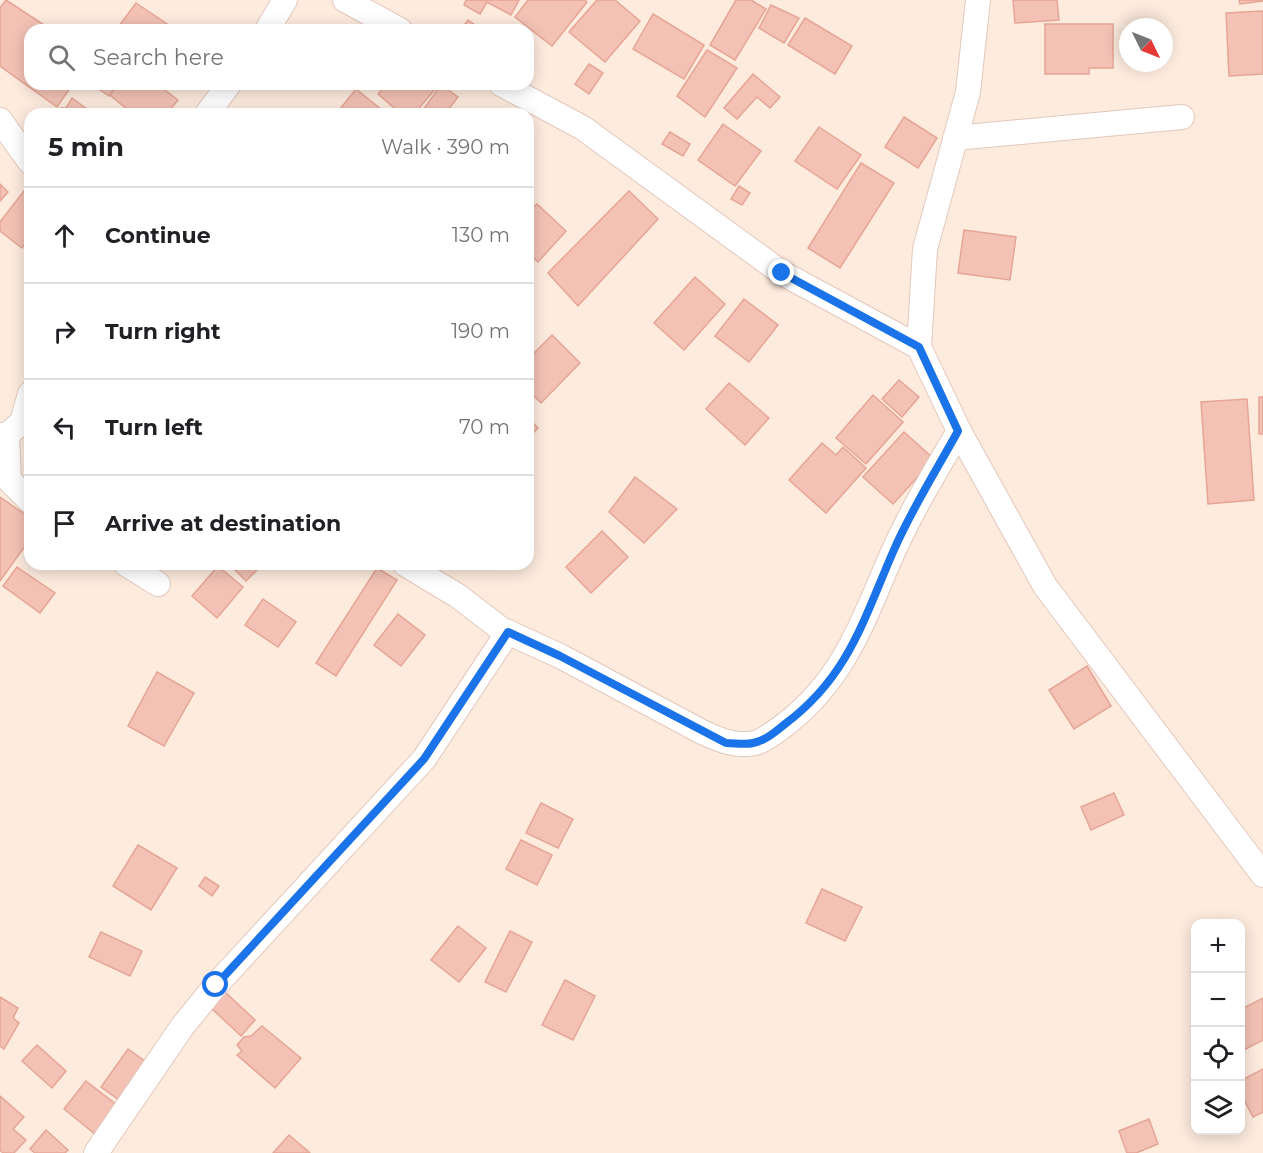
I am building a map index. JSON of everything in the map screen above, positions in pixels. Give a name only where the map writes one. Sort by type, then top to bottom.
[{"type":"street","points":[[271,24],[285,0]]},
{"type":"street","points":[[345,0],[389,24]]},
{"type":"street","points":[[978,0],[968,92],[925,249],[919,347],[958,431],[1045,586],[1263,874]]},
{"type":"street","points":[[211,108],[225,90]]},
{"type":"street","points":[[512,90],[583,128],[782,273],[919,347]]},
{"type":"street","points":[[955,138],[1182,117]]},
{"type":"street","points":[[0,120],[24,154]]},
{"type":"street","points":[[24,415],[22,422],[3,435],[9,480],[24,495]]},
{"type":"street","points":[[415,570],[458,596],[508,632],[560,656],[726,743],[754,743],[769,737],[800,713],[826,685],[849,653],[906,525],[958,431]]},
{"type":"street","points":[[136,570],[158,584]]},
{"type":"street","points":[[96,1153],[182,1027],[216,985],[424,759],[508,632]]},
{"type":"building","points":[[6,0],[43,24],[24,24],[24,83],[0,66],[0,8]]},
{"type":"building","points":[[466,0],[519,0],[511,15],[487,2],[480,14],[464,5]]},
{"type":"building","points":[[528,0],[585,0],[587,2],[552,46],[534,32],[534,24],[524,24],[515,17]]},
{"type":"building","points":[[597,0],[615,0],[640,21],[605,62],[569,32]]},
{"type":"building","points":[[736,0],[751,0],[766,9],[735,60],[710,45]]},
{"type":"building","points":[[1013,0],[1057,0],[1059,20],[1015,23]]},
{"type":"building","points":[[1239,0],[1263,0],[1263,1],[1240,4]]},
{"type":"building","points":[[136,3],[167,24],[120,24]]},
{"type":"building","points":[[771,5],[799,18],[784,43],[759,28]]},
{"type":"building","points":[[1263,11],[1263,74],[1229,76],[1226,13]]},
{"type":"building","points":[[653,14],[704,45],[684,79],[633,49]]},
{"type":"building","points":[[805,18],[852,46],[835,74],[788,45]]},
{"type":"building","points":[[1045,24],[1113,24],[1113,68],[1089,68],[1089,74],[1045,74]]},
{"type":"building","points":[[707,50],[737,68],[705,117],[677,96]]},
{"type":"building","points":[[589,64],[603,73],[589,94],[575,84]]},
{"type":"building","points":[[753,74],[780,97],[770,108],[757,97],[737,119],[724,108]]},
{"type":"building","points":[[33,90],[69,90],[57,107]]},
{"type":"building","points":[[100,90],[113,90],[109,96]]},
{"type":"building","points":[[114,90],[165,90],[178,100],[171,108],[126,108],[110,95]]},
{"type":"building","points":[[357,90],[380,108],[341,108]]},
{"type":"building","points":[[382,90],[434,90],[419,108],[394,108],[378,94]]},
{"type":"building","points":[[437,90],[448,90],[458,97],[450,108],[424,108]]},
{"type":"building","points":[[72,98],[86,108],[66,108]]},
{"type":"building","points":[[904,117],[937,138],[918,168],[885,147]]},
{"type":"building","points":[[723,124],[761,151],[735,186],[698,160]]},
{"type":"building","points":[[819,127],[861,155],[837,189],[795,161]]},
{"type":"building","points":[[670,132],[690,144],[683,156],[662,144]]},
{"type":"building","points":[[861,163],[894,183],[840,268],[808,248]]},
{"type":"building","points":[[0,184],[8,192],[0,201]]},
{"type":"building","points":[[739,186],[750,193],[742,205],[731,199]]},
{"type":"building","points":[[24,191],[24,245],[22,248],[0,231],[0,222]]},
{"type":"building","points":[[629,191],[658,219],[578,306],[548,273]]},
{"type":"building","points":[[537,204],[566,231],[538,262],[534,258],[534,207]]},
{"type":"building","points":[[964,230],[1016,237],[1010,280],[958,273]]},
{"type":"building","points":[[695,277],[725,304],[684,350],[654,323]]},
{"type":"building","points":[[744,299],[778,325],[749,362],[715,336]]},
{"type":"building","points":[[552,335],[580,363],[541,403],[534,396],[534,353]]},
{"type":"building","points":[[899,380],[919,397],[902,417],[882,399]]},
{"type":"building","points":[[729,383],[769,418],[745,445],[706,409]]},
{"type":"building","points":[[873,395],[903,422],[866,464],[836,438]]},
{"type":"building","points":[[1259,397],[1263,397],[1263,434],[1259,434]]},
{"type":"building","points":[[1247,399],[1254,500],[1208,504],[1201,402]]},
{"type":"building","points":[[904,432],[934,459],[893,504],[863,477]]},
{"type":"building","points":[[822,443],[836,455],[843,447],[866,468],[826,513],[789,480]]},
{"type":"building","points":[[635,477],[677,509],[644,543],[609,512]]},
{"type":"building","points":[[0,497],[24,514],[24,547],[0,581]]},
{"type":"building","points":[[602,531],[628,557],[591,593],[566,567]]},
{"type":"building","points":[[17,567],[55,593],[40,613],[3,586]]},
{"type":"building","points":[[215,570],[223,570],[243,587],[217,618],[192,596]]},
{"type":"building","points":[[235,570],[257,570],[246,581]]},
{"type":"building","points":[[376,570],[380,570],[397,580],[336,676],[316,663]]},
{"type":"building","points":[[263,599],[296,622],[278,647],[245,625]]},
{"type":"building","points":[[398,614],[425,635],[401,666],[374,645]]},
{"type":"building","points":[[1087,666],[1111,706],[1074,729],[1049,690]]},
{"type":"building","points":[[157,672],[194,693],[164,746],[128,726]]},
{"type":"building","points":[[1114,793],[1124,815],[1091,830],[1081,807]]},
{"type":"building","points":[[541,803],[573,819],[558,848],[526,833]]},
{"type":"building","points":[[521,840],[552,855],[537,885],[506,869]]},
{"type":"building","points":[[138,845],[177,868],[151,910],[113,886]]},
{"type":"building","points":[[205,877],[219,886],[212,896],[199,886]]},
{"type":"building","points":[[822,889],[862,907],[845,941],[806,923]]},
{"type":"building","points":[[458,926],[486,948],[459,982],[431,960]]},
{"type":"building","points":[[510,931],[532,942],[506,992],[485,982]]},
{"type":"building","points":[[101,932],[142,951],[130,976],[89,957]]},
{"type":"building","points":[[565,980],[595,996],[573,1040],[542,1025]]},
{"type":"building","points":[[224,991],[255,1020],[241,1036],[209,1006]]},
{"type":"building","points":[[0,997],[18,1008],[13,1018],[19,1023],[4,1049],[0,1046]]},
{"type":"building","points":[[1263,998],[1263,1040],[1245,1049],[1245,1027],[1245,1007]]},
{"type":"building","points":[[262,1026],[301,1058],[275,1088],[237,1055],[242,1051],[237,1045],[244,1037],[251,1036]]},
{"type":"building","points":[[37,1045],[66,1071],[52,1088],[22,1061]]},
{"type":"building","points":[[128,1049],[146,1062],[119,1100],[101,1087]]},
{"type":"building","points":[[1263,1069],[1263,1112],[1253,1117],[1245,1102],[1245,1078]]},
{"type":"building","points":[[86,1081],[118,1106],[96,1135],[64,1109]]},
{"type":"building","points":[[0,1096],[24,1117],[13,1129],[26,1140],[14,1153],[3,1153],[0,1150]]},
{"type":"building","points":[[1149,1119],[1158,1144],[1136,1153],[1127,1153],[1119,1131]]},
{"type":"building","points":[[46,1130],[68,1150],[65,1153],[35,1153],[30,1149]]},
{"type":"building","points":[[289,1135],[310,1153],[273,1153]]},
{"type":"route","points":[[216,985],[424,759],[508,632],[560,656],[726,743],[754,743],[769,737],[800,713],[826,685],[849,653],[871,610],[893,552],[915,507],[958,431],[919,347],[782,273]]}]
